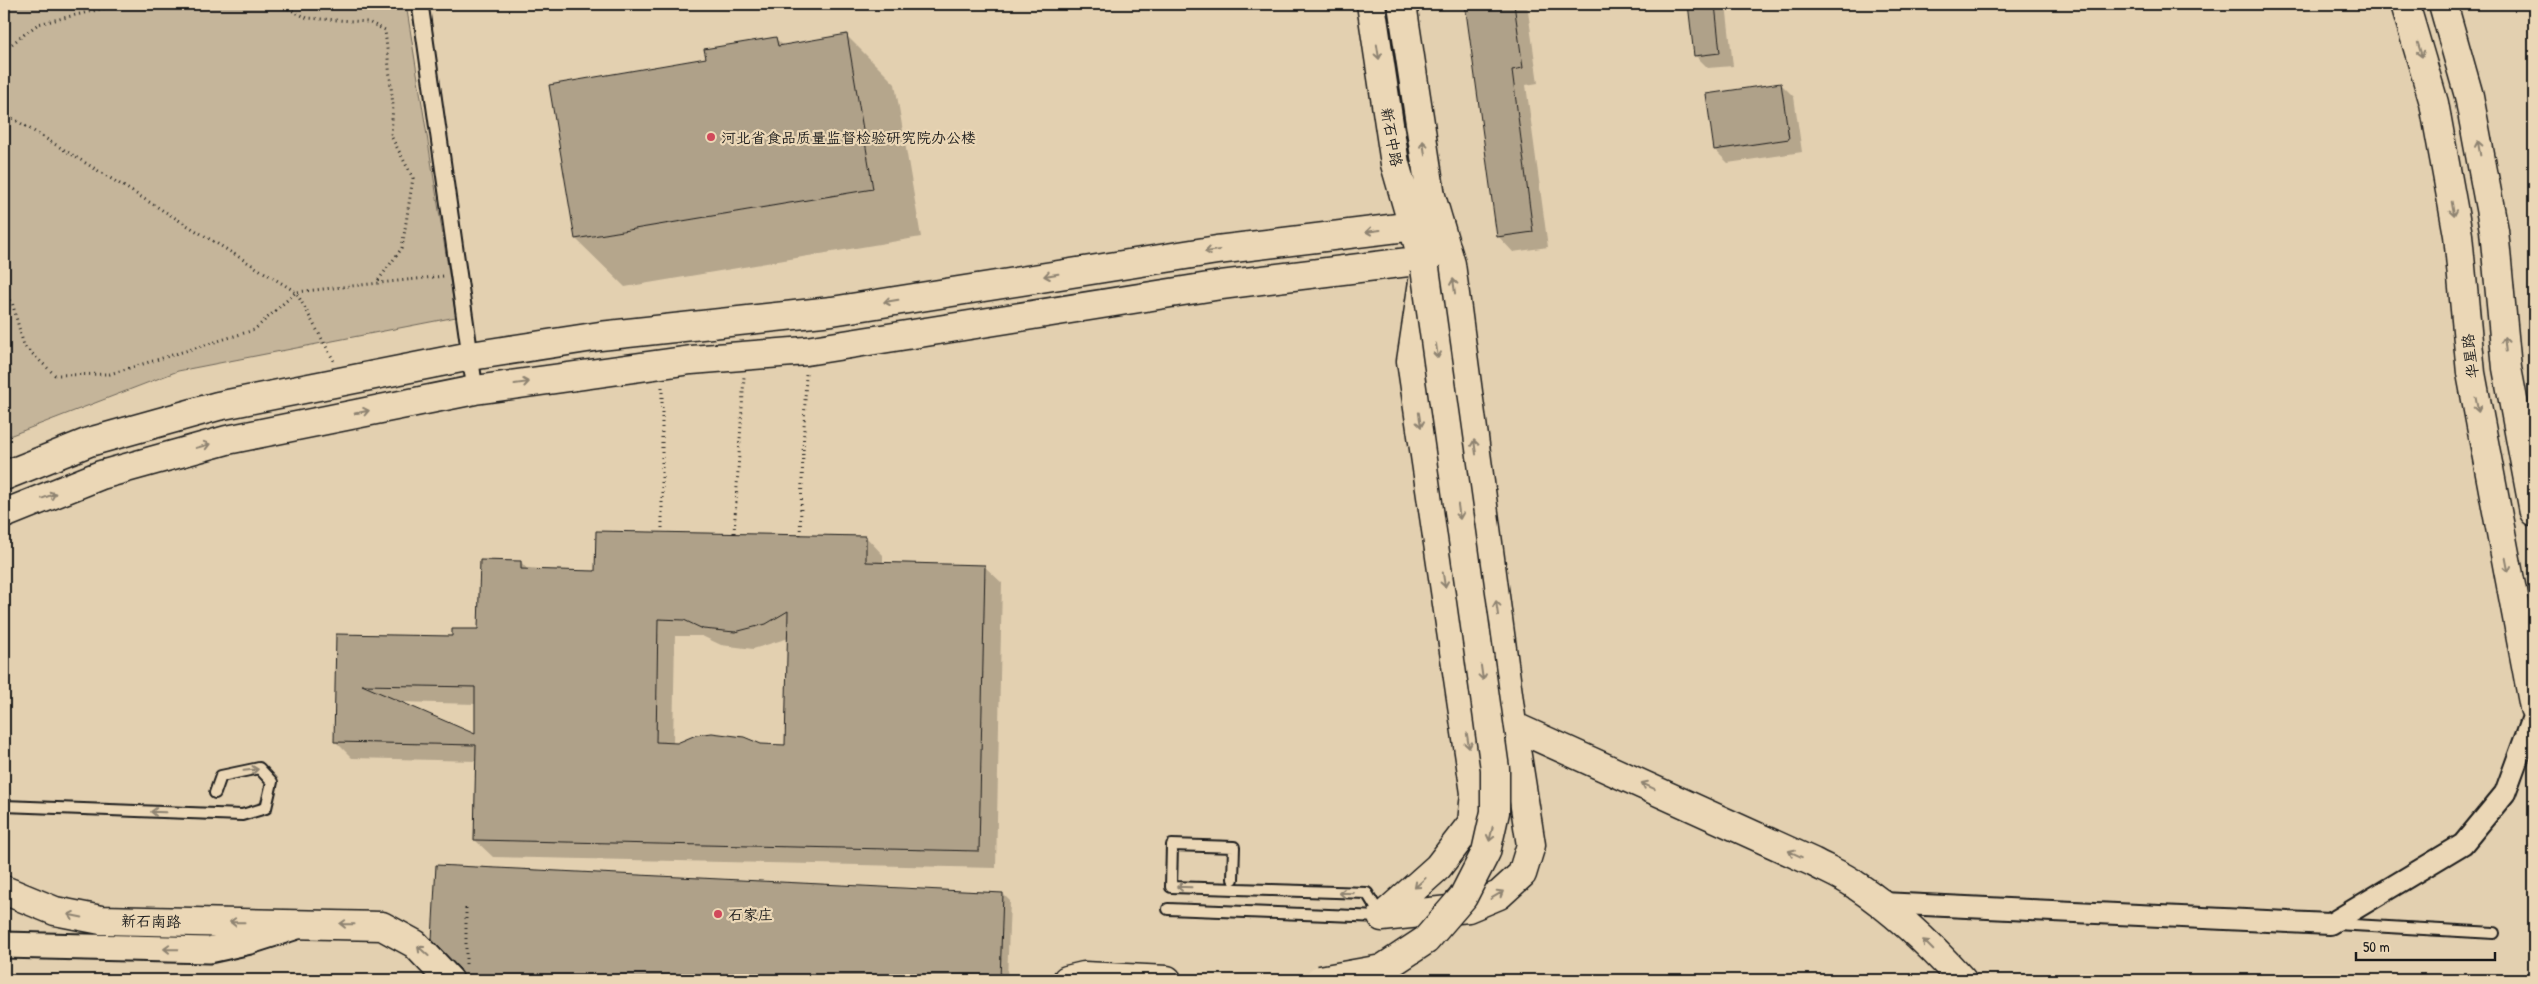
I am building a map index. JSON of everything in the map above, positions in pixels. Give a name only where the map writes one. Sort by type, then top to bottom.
[{"type":"main road","name":"新石中路","points":[[1371,4],[1395,164],[1426,225]]},
{"type":"main road","name":"新石中路","points":[[1402,4],[1431,196],[1426,225]]},
{"type":"main road","name":"华星路","points":[[2405,4],[2434,103],[2458,235],[2471,373],[2534,708]]},
{"type":"main road","points":[[2443,4],[2469,96],[2494,230],[2507,368],[2534,512]]},
{"type":"main road","points":[[4,476],[89,442],[250,398],[471,356],[610,335],[832,311],[1216,250],[1426,225],[1531,845],[1522,874],[1499,895],[1468,908],[1443,913],[1382,917]]},
{"type":"main road","points":[[4,514],[101,475],[227,440],[475,390],[662,364],[806,351],[1221,284],[1432,262]]},
{"type":"main road","points":[[1382,917],[1438,867],[1472,824],[1475,793],[1411,361],[1432,262]]},
{"type":"main road","points":[[1320,980],[1382,969],[1426,940],[1463,897],[1486,852],[1496,812],[1495,769],[1432,262]]},
{"type":"main road","points":[[1463,709],[1512,724],[1813,862],[1856,884],[1926,943],[1962,980]]},
{"type":"main road","name":"新石南路","points":[[4,890],[55,911],[101,920],[382,926],[415,944],[457,976]]},
{"type":"main road","points":[[1067,980],[1084,976],[1167,980]]},
{"type":"street","points":[[420,4],[475,390]]},
{"type":"street","points":[[1882,904],[2330,924],[2463,844],[2505,793],[2534,714]]},
{"type":"street","points":[[4,945],[209,950],[250,941],[304,924]]},
{"type":"lane","points":[[4,806],[242,816],[266,808],[272,782],[259,768],[240,771],[221,776],[215,793]]},
{"type":"lane","points":[[1233,879],[1234,847],[1172,845],[1171,887],[1367,893],[1382,917]]},
{"type":"lane","points":[[1168,909],[1382,917]]},
{"type":"lane","points":[[2330,924],[2494,933]]},
{"type":"path","points":[[4,50],[38,24],[122,4]]},
{"type":"path","points":[[279,4],[306,18],[368,22],[385,30],[393,105],[391,136],[413,178],[402,248],[377,282]]},
{"type":"path","points":[[4,113],[296,292],[344,380]]},
{"type":"path","points":[[4,292],[12,302],[24,346],[55,375],[110,374],[254,330],[296,292],[377,282],[459,275]]},
{"type":"path","points":[[800,535],[806,351]]},
{"type":"path","points":[[4,356],[9,371],[4,385]]},
{"type":"path","points":[[734,533],[746,356]]},
{"type":"path","points":[[662,364],[662,532]]},
{"type":"path","points":[[457,976],[466,905]]},
{"type":"shaded area","points":[[4,4],[406,4],[456,317],[178,371],[4,438]]},
{"type":"building","points":[[1465,4],[1514,4],[1523,68],[1512,70],[1533,232],[1497,237]]},
{"type":"building","points":[[1688,4],[1715,4],[1720,53],[1694,56]]},
{"type":"building","name":"河北省食品质量监督检验研究院办公楼","points":[[847,34],[873,189],[575,239],[549,85],[706,58],[704,49],[776,37],[778,46]]},
{"type":"building","points":[[1781,83],[1789,139],[1714,150],[1706,94]]},
{"type":"building","points":[[596,531],[866,536],[866,562],[985,565],[979,851],[474,840],[476,745],[334,742],[336,634],[452,636],[452,629],[478,629],[480,560],[521,561],[521,569],[595,571]],"holes":[[[788,611],[785,745],[761,744],[744,737],[712,733],[696,735],[677,743],[656,742],[658,619],[684,620],[703,629],[735,632],[766,624]],[[362,685],[475,687],[475,734]]]},
{"type":"building","name":"石家庄","points":[[436,865],[1003,893],[1000,980],[464,980],[460,969],[432,940]]},
{"type":"place","name":"河北省食品质量监督检验研究院办公楼","points":[[711,137]]},
{"type":"place","name":"石家庄","points":[[718,914]]}]
